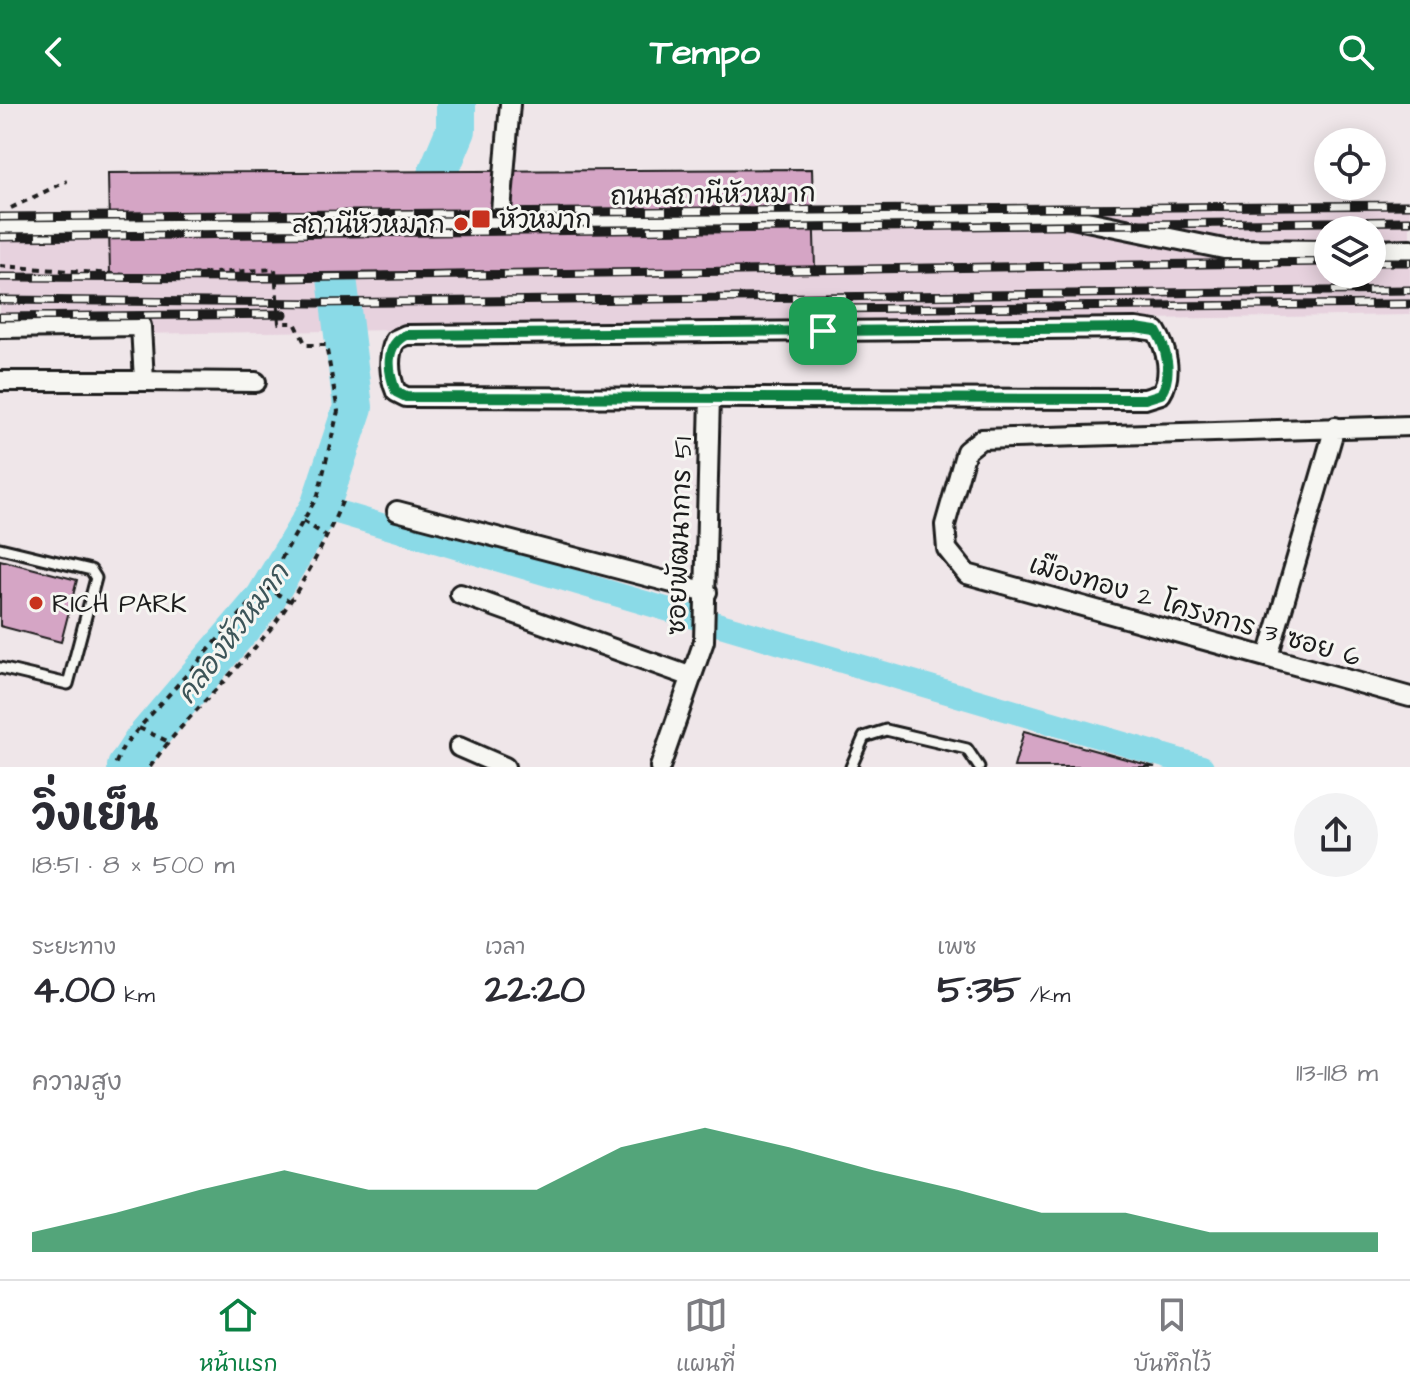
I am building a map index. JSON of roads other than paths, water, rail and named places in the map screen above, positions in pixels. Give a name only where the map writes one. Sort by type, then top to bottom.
[{"type":"street","points":[[500,223],[510,104]]},
{"type":"street","name":"ถนนสถานีหัวหมาก","points":[[0,229],[1062,216],[1224,249],[1314,250]]},
{"type":"street","points":[[1386,250],[1410,249]]},
{"type":"street","points":[[0,328],[141,326],[144,381]]},
{"type":"street","points":[[1104,328],[1156,331],[1165,345],[1167,384],[1161,394],[1145,399],[710,396],[406,397],[396,392],[391,381],[390,351],[395,340],[406,335],[1104,328]]},
{"type":"street","points":[[0,381],[256,382]]},
{"type":"street","name":"ซอยพัฒนาการ 51","points":[[660,767],[704,641],[710,396]]},
{"type":"street","points":[[1268,657],[1335,427],[1410,426]]},
{"type":"street","name":"เมืองทอง 2 โครงการ 3 ซอย 6","points":[[1335,427],[981,439],[966,451],[945,525],[947,549],[967,574],[1410,697]]},
{"type":"street","points":[[397,511],[707,599]]},
{"type":"street","points":[[460,594],[692,677]]},
{"type":"street","points":[[459,747],[505,767]]},
{"type":"lane","points":[[0,548],[91,570],[96,578],[68,684],[0,668]]},
{"type":"lane","points":[[851,767],[864,737],[886,730],[967,749],[979,767]]},
{"type":"waterway","name":"คลองหัวหมาก","points":[[404,203],[427,199],[456,130],[456,104]]},
{"type":"waterway","name":"คลองหัวหมาก","points":[[127,767],[144,741],[265,599],[320,507],[353,407],[330,221]]},
{"type":"waterway","points":[[320,507],[1202,767]]},
{"type":"railway","points":[[0,217],[1410,205]]},
{"type":"railway","points":[[0,237],[1410,221]]},
{"type":"railway","points":[[0,277],[277,278],[1314,262]]},
{"type":"railway","points":[[1386,262],[1410,262]]},
{"type":"railway","points":[[0,300],[316,303],[1410,290]]},
{"type":"railway","points":[[812,309],[1410,304]]},
{"type":"railway","points":[[0,317],[284,314]]},
{"type":"place","name":"หัวหมาก","points":[[481,219]]},
{"type":"place","name":"สถานีหัวหมาก","points":[[461,224]]},
{"type":"place","name":"RICH PARK","points":[[36,603]]}]
